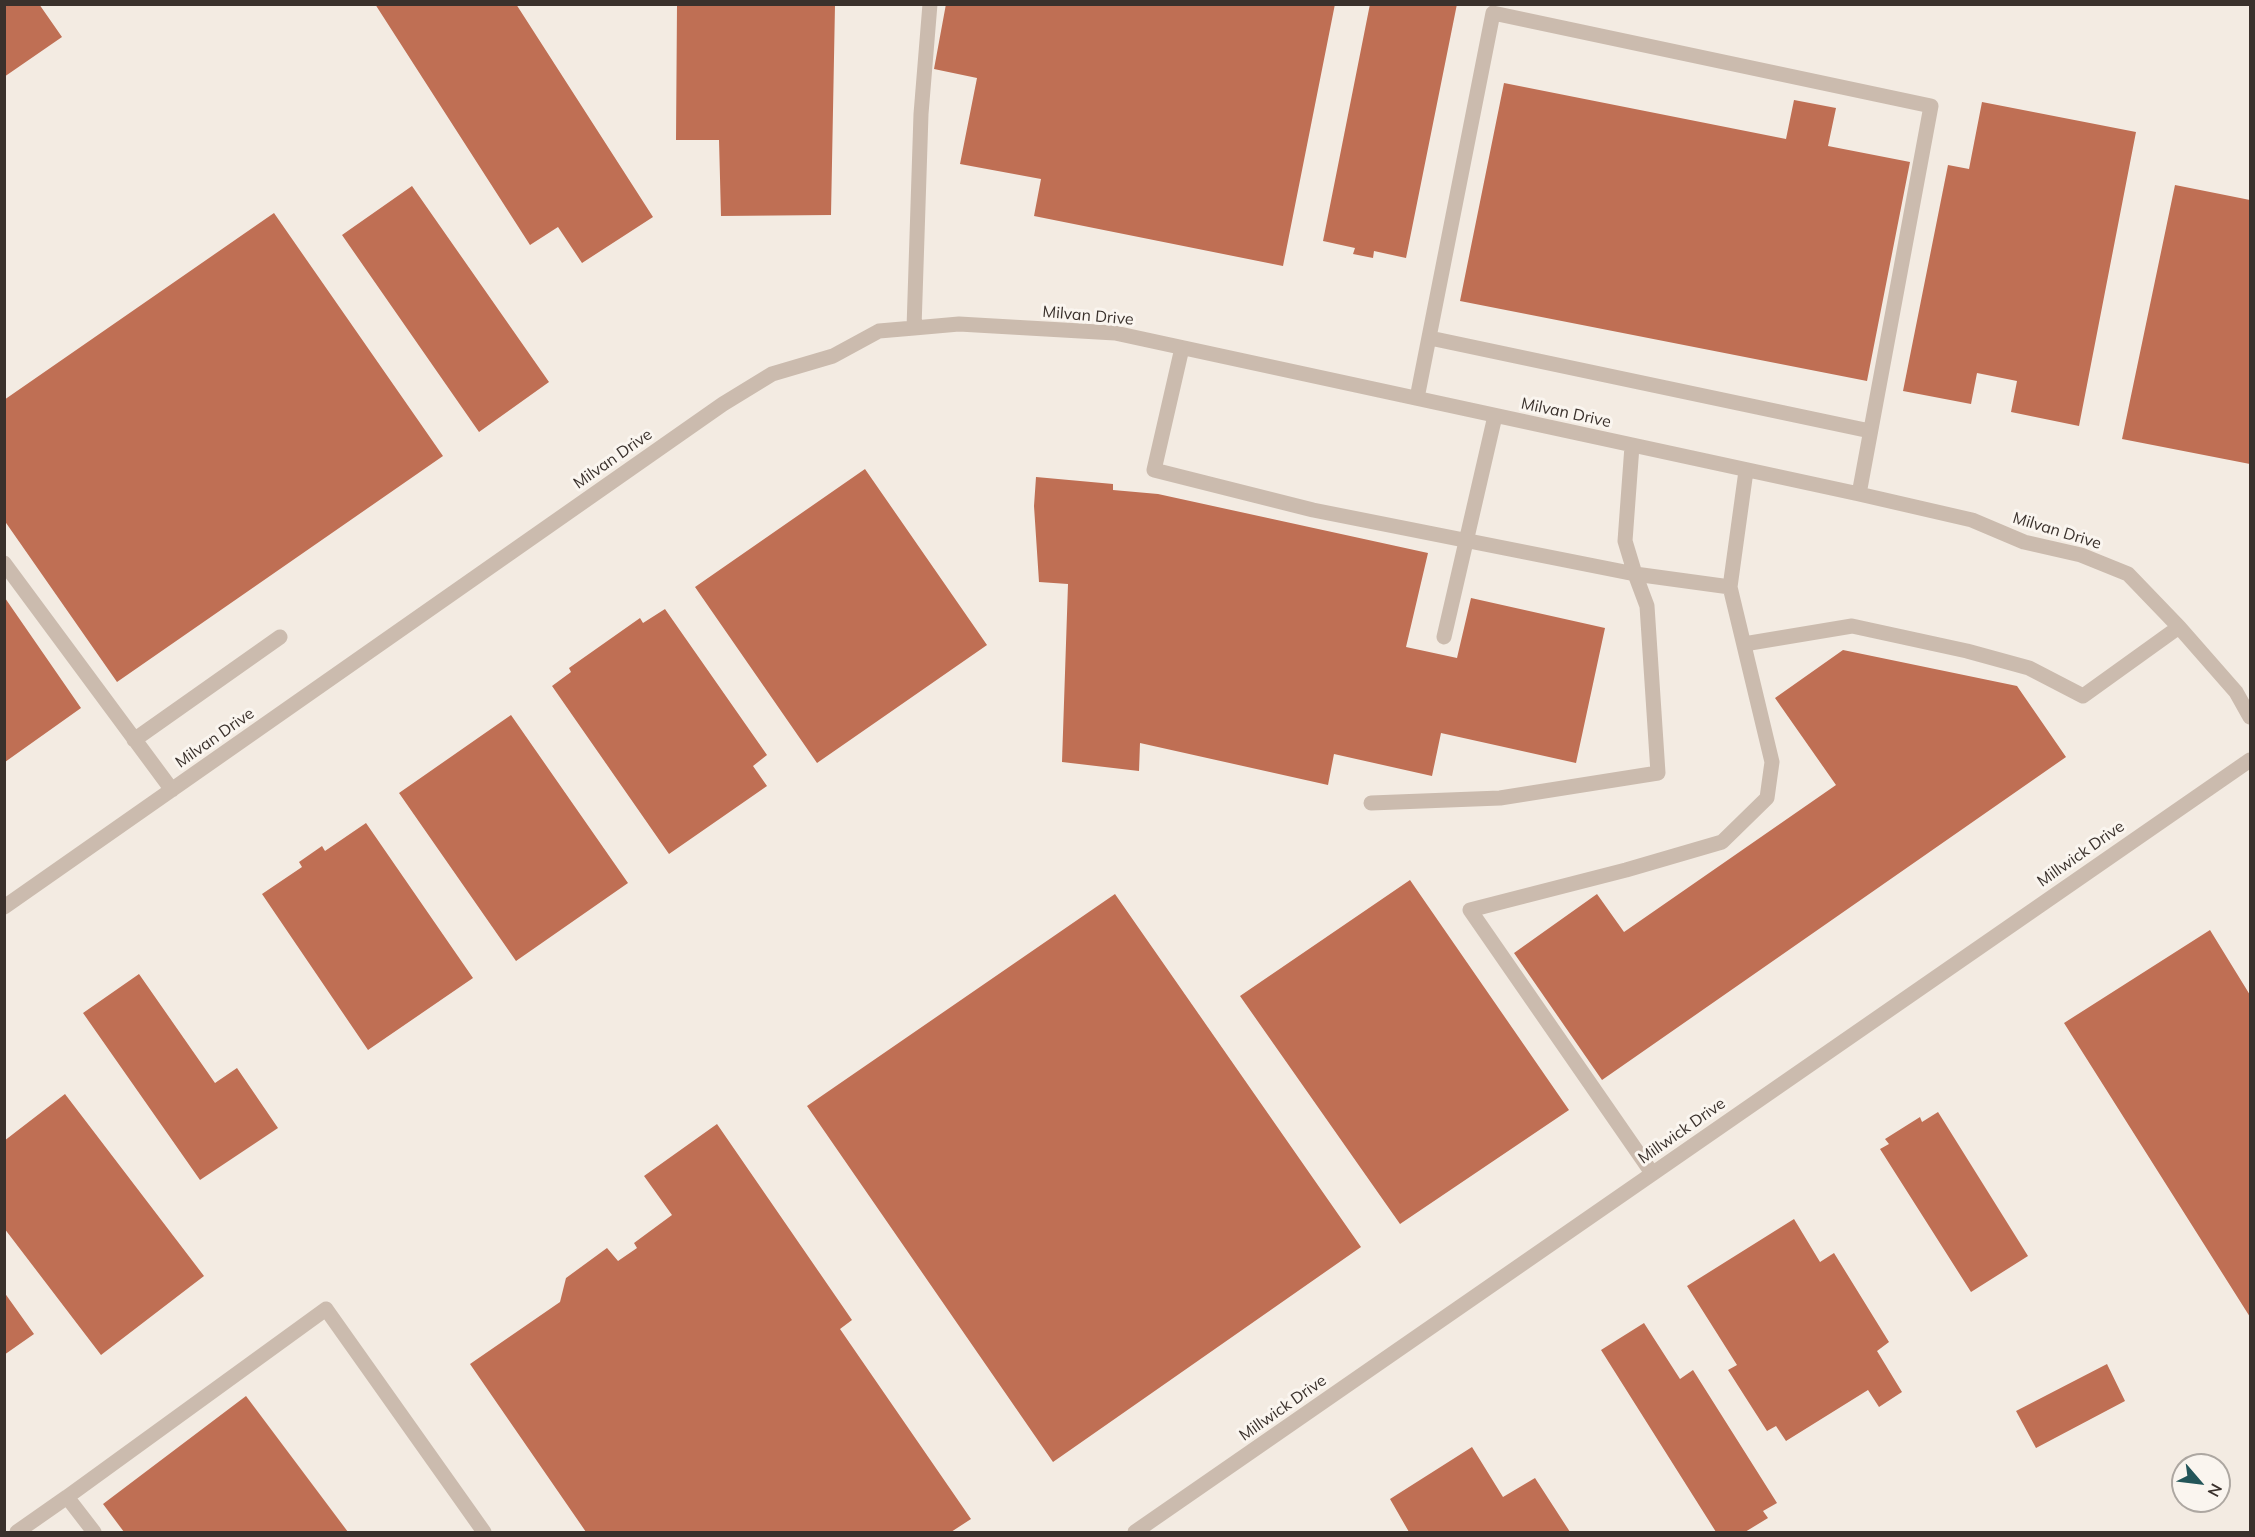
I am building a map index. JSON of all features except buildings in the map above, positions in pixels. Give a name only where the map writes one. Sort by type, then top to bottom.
[{"type":"street","points":[[914,328],[921,114],[930,4]]},
{"type":"street","points":[[1417,398],[1494,9],[1931,106],[1859,494]]},
{"type":"street","name":"Milvan Drive","points":[[4,908],[733,398],[772,374],[833,356],[879,331],[959,324],[1115,333],[1972,520],[2024,542],[2081,555],[2128,574],[2179,627],[2236,692],[2250,717]]},
{"type":"street","points":[[1430,338],[1870,431]]},
{"type":"street","points":[[1182,348],[1154,470],[1312,510],[1635,574],[1730,587]]},
{"type":"street","points":[[1444,637],[1495,416]]},
{"type":"street","points":[[1371,803],[1500,798],[1658,773],[1647,606],[1625,541],[1632,446]]},
{"type":"street","points":[[1652,1173],[1470,910],[1626,870],[1722,842],[1767,798],[1773,762],[1730,587],[1746,471]]},
{"type":"street","points":[[4,563],[172,790]]},
{"type":"street","points":[[1744,644],[1852,626],[1967,651],[2029,668],[2083,696],[2179,627]]},
{"type":"street","points":[[134,740],[280,637]]},
{"type":"street","name":"Millwick Drive","points":[[1135,1533],[2250,760]]},
{"type":"street","points":[[17,1533],[326,1309],[484,1533]]},
{"type":"street","points":[[67,1497],[94,1533]]}]
